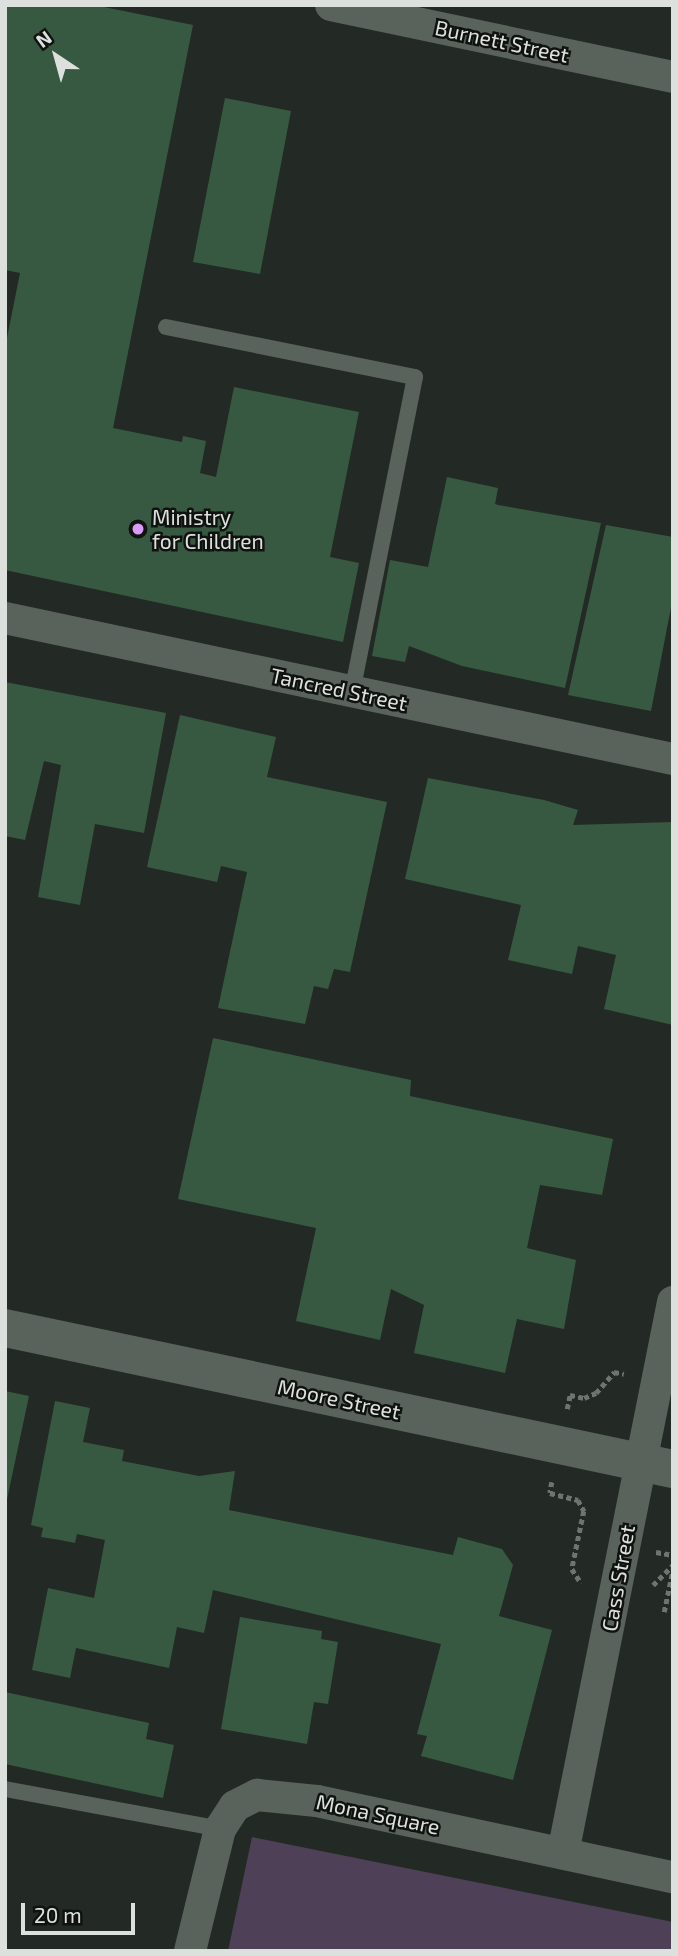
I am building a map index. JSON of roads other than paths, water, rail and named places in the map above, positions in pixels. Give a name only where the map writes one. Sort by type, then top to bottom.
[{"type":"street","name":"Burnett Street","points":[[331,5],[673,77]]},
{"type":"street","name":"Tancred Street","points":[[5,618],[673,759]]},
{"type":"street","name":"Cass Street","points":[[563,1853],[656,1466],[673,1302]]},
{"type":"street","name":"Moore Street","points":[[5,1328],[656,1466]]},
{"type":"street","name":"Mona Square","points":[[190,1951],[220,1829],[235,1806],[245,1799],[269,1795],[317,1801],[673,1877]]},
{"type":"lane","points":[[166,327],[415,377],[352,691]]},
{"type":"lane","points":[[5,1789],[220,1829]]},
{"type":"place","name":"Ministry for Children","points":[[138,529]]}]
